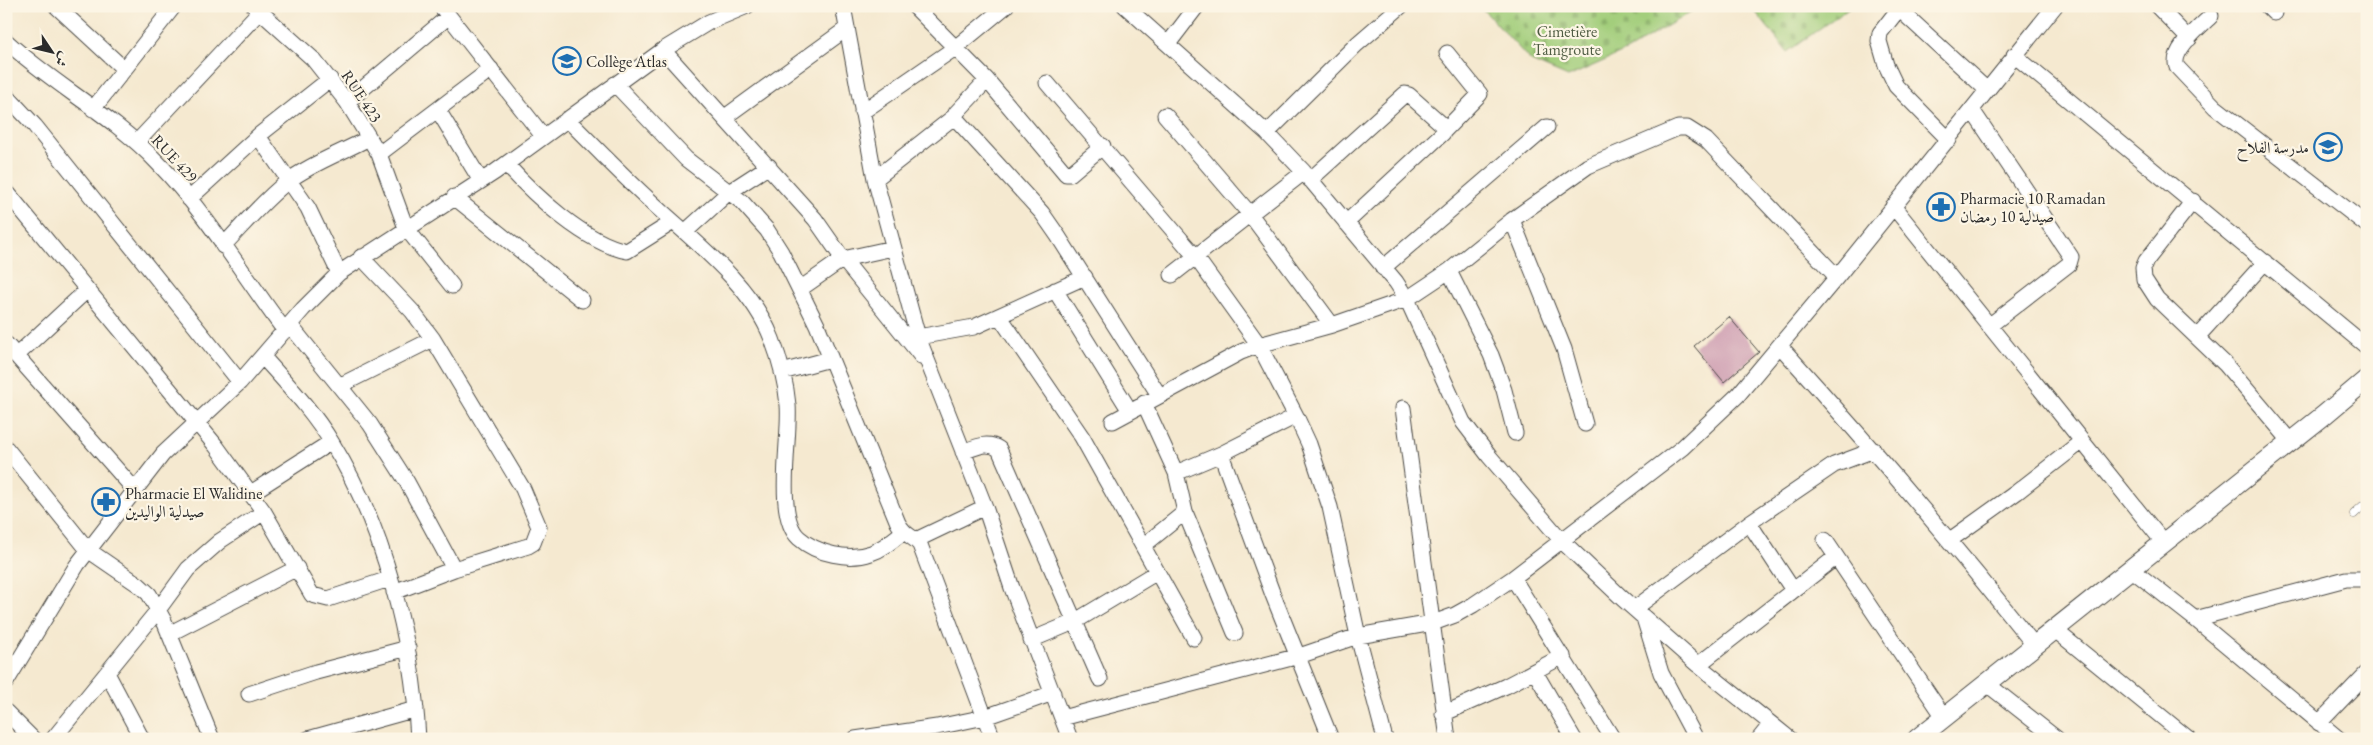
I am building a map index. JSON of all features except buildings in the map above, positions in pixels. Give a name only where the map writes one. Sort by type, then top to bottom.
[{"type":"street","points":[[56,6],[124,69]]},
{"type":"street","points":[[93,110],[174,6]]},
{"type":"street","points":[[6,682],[62,588],[134,489],[169,448],[240,382],[339,273],[506,164],[663,50],[709,22],[747,6]]},
{"type":"street","points":[[843,6],[875,179],[892,248],[918,336],[985,508],[1031,640],[1070,739]]},
{"type":"street","points":[[914,6],[987,80],[1066,174],[1070,174],[1103,146]]},
{"type":"street","points":[[862,112],[955,48],[1006,6]]},
{"type":"street","points":[[1168,44],[1197,6]]},
{"type":"street","points":[[1267,133],[1357,44],[1401,6]]},
{"type":"street","points":[[1062,718],[1299,656],[1358,636],[1433,623],[1455,615],[1513,578],[1682,448],[1738,395],[1949,140],[2014,55],[2055,6]]},
{"type":"street","points":[[2156,6],[2189,39]]},
{"type":"street","points":[[1129,8],[1267,133],[1307,176],[1383,268],[1407,299],[1463,422],[1489,456],[1562,541],[1639,614],[1698,665],[1790,739]]},
{"type":"street","points":[[1949,140],[1896,86],[1886,65],[1879,36],[1882,28],[1900,8],[1987,90]]},
{"type":"street","points":[[137,142],[257,9]]},
{"type":"street","name":"RUE 423","points":[[257,9],[306,52],[347,102],[379,154],[406,228],[452,286]]},
{"type":"street","points":[[347,102],[445,11],[543,136]]},
{"type":"street","points":[[2211,16],[2178,51],[2175,60],[2177,67],[2215,107],[2367,225]]},
{"type":"street","points":[[725,117],[846,29]]},
{"type":"street","name":"RUE 429","points":[[9,48],[137,142],[173,179],[288,328],[340,386],[370,424],[408,482],[454,569]]},
{"type":"street","points":[[663,50],[769,166],[815,220],[843,259],[927,363]]},
{"type":"street","points":[[1346,223],[1445,130],[1480,94],[1447,53]]},
{"type":"street","points":[[2014,55],[2367,347]]},
{"type":"street","points":[[379,154],[491,69]]},
{"type":"street","points":[[189,199],[258,136],[330,79]]},
{"type":"street","points":[[875,179],[955,116],[987,80]]},
{"type":"street","points":[[1047,83],[1103,146],[1195,256],[1259,345],[1296,416],[1310,444],[1330,507],[1358,636],[1385,739]]},
{"type":"street","points":[[615,84],[686,159],[742,202],[767,230],[800,289],[903,532],[916,540],[941,598],[993,739]]},
{"type":"street","points":[[1172,275],[1250,214],[1307,176],[1405,94],[1409,95],[1445,130]]},
{"type":"street","points":[[6,95],[35,126],[240,382]]},
{"type":"street","points":[[438,110],[481,181]]},
{"type":"street","points":[[1972,110],[2071,257],[2069,264],[1989,326]]},
{"type":"street","points":[[1165,115],[1250,214],[1332,325]]},
{"type":"street","points":[[955,116],[1042,214],[1085,277],[1159,394]]},
{"type":"street","points":[[567,119],[673,222],[722,266],[754,306],[772,338],[782,372],[788,407],[786,509],[794,532],[812,546],[831,554],[852,556],[873,552],[903,532]]},
{"type":"street","points":[[1383,268],[1547,127]]},
{"type":"street","points":[[1113,421],[1159,394],[1259,345],[1332,325],[1407,299],[1449,271],[1512,220],[1588,166],[1669,131],[1687,128],[1706,140],[1837,277]]},
{"type":"street","points":[[258,136],[311,214],[339,273]]},
{"type":"street","points":[[223,246],[289,180],[369,138]]},
{"type":"street","points":[[506,164],[535,194],[556,212],[595,238],[614,248],[627,251],[673,222]]},
{"type":"street","points":[[685,232],[729,192],[769,166]]},
{"type":"street","points":[[6,192],[196,422],[264,512],[312,595],[324,599],[391,586],[528,546],[533,543],[538,527],[523,489],[433,339],[412,311],[361,257]]},
{"type":"street","points":[[454,197],[582,300]]},
{"type":"street","points":[[2192,201],[2146,261],[2143,268],[2144,278],[2157,299],[2198,336],[2225,364],[2291,442]]},
{"type":"street","points":[[1893,206],[2164,543]]},
{"type":"street","points":[[1512,220],[1564,349],[1585,424]]},
{"type":"street","points":[[800,289],[843,259],[892,248]]},
{"type":"street","points":[[2198,336],[2265,262]]},
{"type":"street","points":[[1449,271],[1491,354],[1504,390],[1515,433]]},
{"type":"street","points":[[918,336],[974,327],[1000,317],[1085,277]]},
{"type":"street","points":[[16,356],[87,290]]},
{"type":"street","points":[[1055,290],[1130,411]]},
{"type":"street","points":[[1000,317],[1082,437],[1194,638]]},
{"type":"street","points":[[340,386],[433,339]]},
{"type":"street","points":[[6,344],[134,489]]},
{"type":"street","points":[[1780,346],[1874,450],[1950,540],[2035,646]]},
{"type":"street","points":[[263,357],[311,413],[332,442],[360,495],[391,586],[408,648],[418,739]]},
{"type":"street","points":[[782,372],[830,359]]},
{"type":"street","points":[[1924,737],[1944,717],[2056,630],[2367,379]]},
{"type":"street","points":[[1144,403],[1176,473],[1185,512],[1235,633]]},
{"type":"street","points":[[1403,408],[1433,623],[1443,714],[1448,739]]},
{"type":"street","points":[[1176,473],[1221,454],[1296,416]]},
{"type":"street","points":[[251,493],[332,442]]},
{"type":"street","points":[[1950,540],[2017,492],[2081,442]]},
{"type":"street","points":[[963,452],[985,444],[999,449],[1100,678]]},
{"type":"street","points":[[6,448],[88,550],[149,594],[169,634],[212,739]]},
{"type":"street","points":[[1639,614],[1749,523],[1834,464],[1874,450]]},
{"type":"street","points":[[1221,454],[1273,595],[1331,739]]},
{"type":"street","points":[[916,540],[985,508]]},
{"type":"street","points":[[53,739],[158,610],[188,569],[201,556],[264,512]]},
{"type":"street","points":[[1143,546],[1185,512]]},
{"type":"street","points":[[1749,523],[1793,590]]},
{"type":"street","points":[[1825,540],[1944,717]]},
{"type":"street","points":[[1698,665],[1836,558]]},
{"type":"street","points":[[169,634],[298,568]]},
{"type":"street","points":[[2131,569],[2338,739]]},
{"type":"street","points":[[1031,640],[1074,622],[1157,572]]},
{"type":"street","points":[[1513,578],[1613,739]]},
{"type":"street","points":[[2195,620],[2346,579],[2367,579]]},
{"type":"street","points":[[1639,614],[1661,674],[1696,739]]},
{"type":"street","points":[[2056,630],[2189,739]]},
{"type":"street","points":[[249,694],[316,672],[408,648]]},
{"type":"street","points":[[1443,714],[1535,672],[1562,656]]},
{"type":"street","points":[[1535,672],[1574,739]]},
{"type":"street","points":[[107,673],[142,739]]},
{"type":"street","points":[[2319,723],[2367,673]]},
{"type":"street","points":[[1988,684],[2057,739]]},
{"type":"street","points":[[854,739],[937,727],[985,717],[1053,694]]},
{"type":"street","points":[[308,739],[416,709]]},
{"type":"street","points":[[6,712],[33,739]]},
{"type":"street","points":[[1759,739],[1771,724]]},
{"type":"lane","points":[[2354,514],[2367,502]]},
{"type":"green space","name":"Cimetière Tamgroute","points":[[1480,6],[1700,6],[1628,50],[1568,77],[1531,61]]},
{"type":"green space","points":[[1751,6],[1851,6],[1787,52]]},
{"type":"place","name":"Collège Atlas","points":[[567,61]]},
{"type":"place","name":"مدرسة الفلاح","points":[[2328,147]]},
{"type":"place","name":"Pharmacie 10 Ramadan صيدلية 10 رمضان","points":[[1941,207]]},
{"type":"place","name":"Pharmacie El Walidine صيدلية الواليدين","points":[[106,502]]}]
